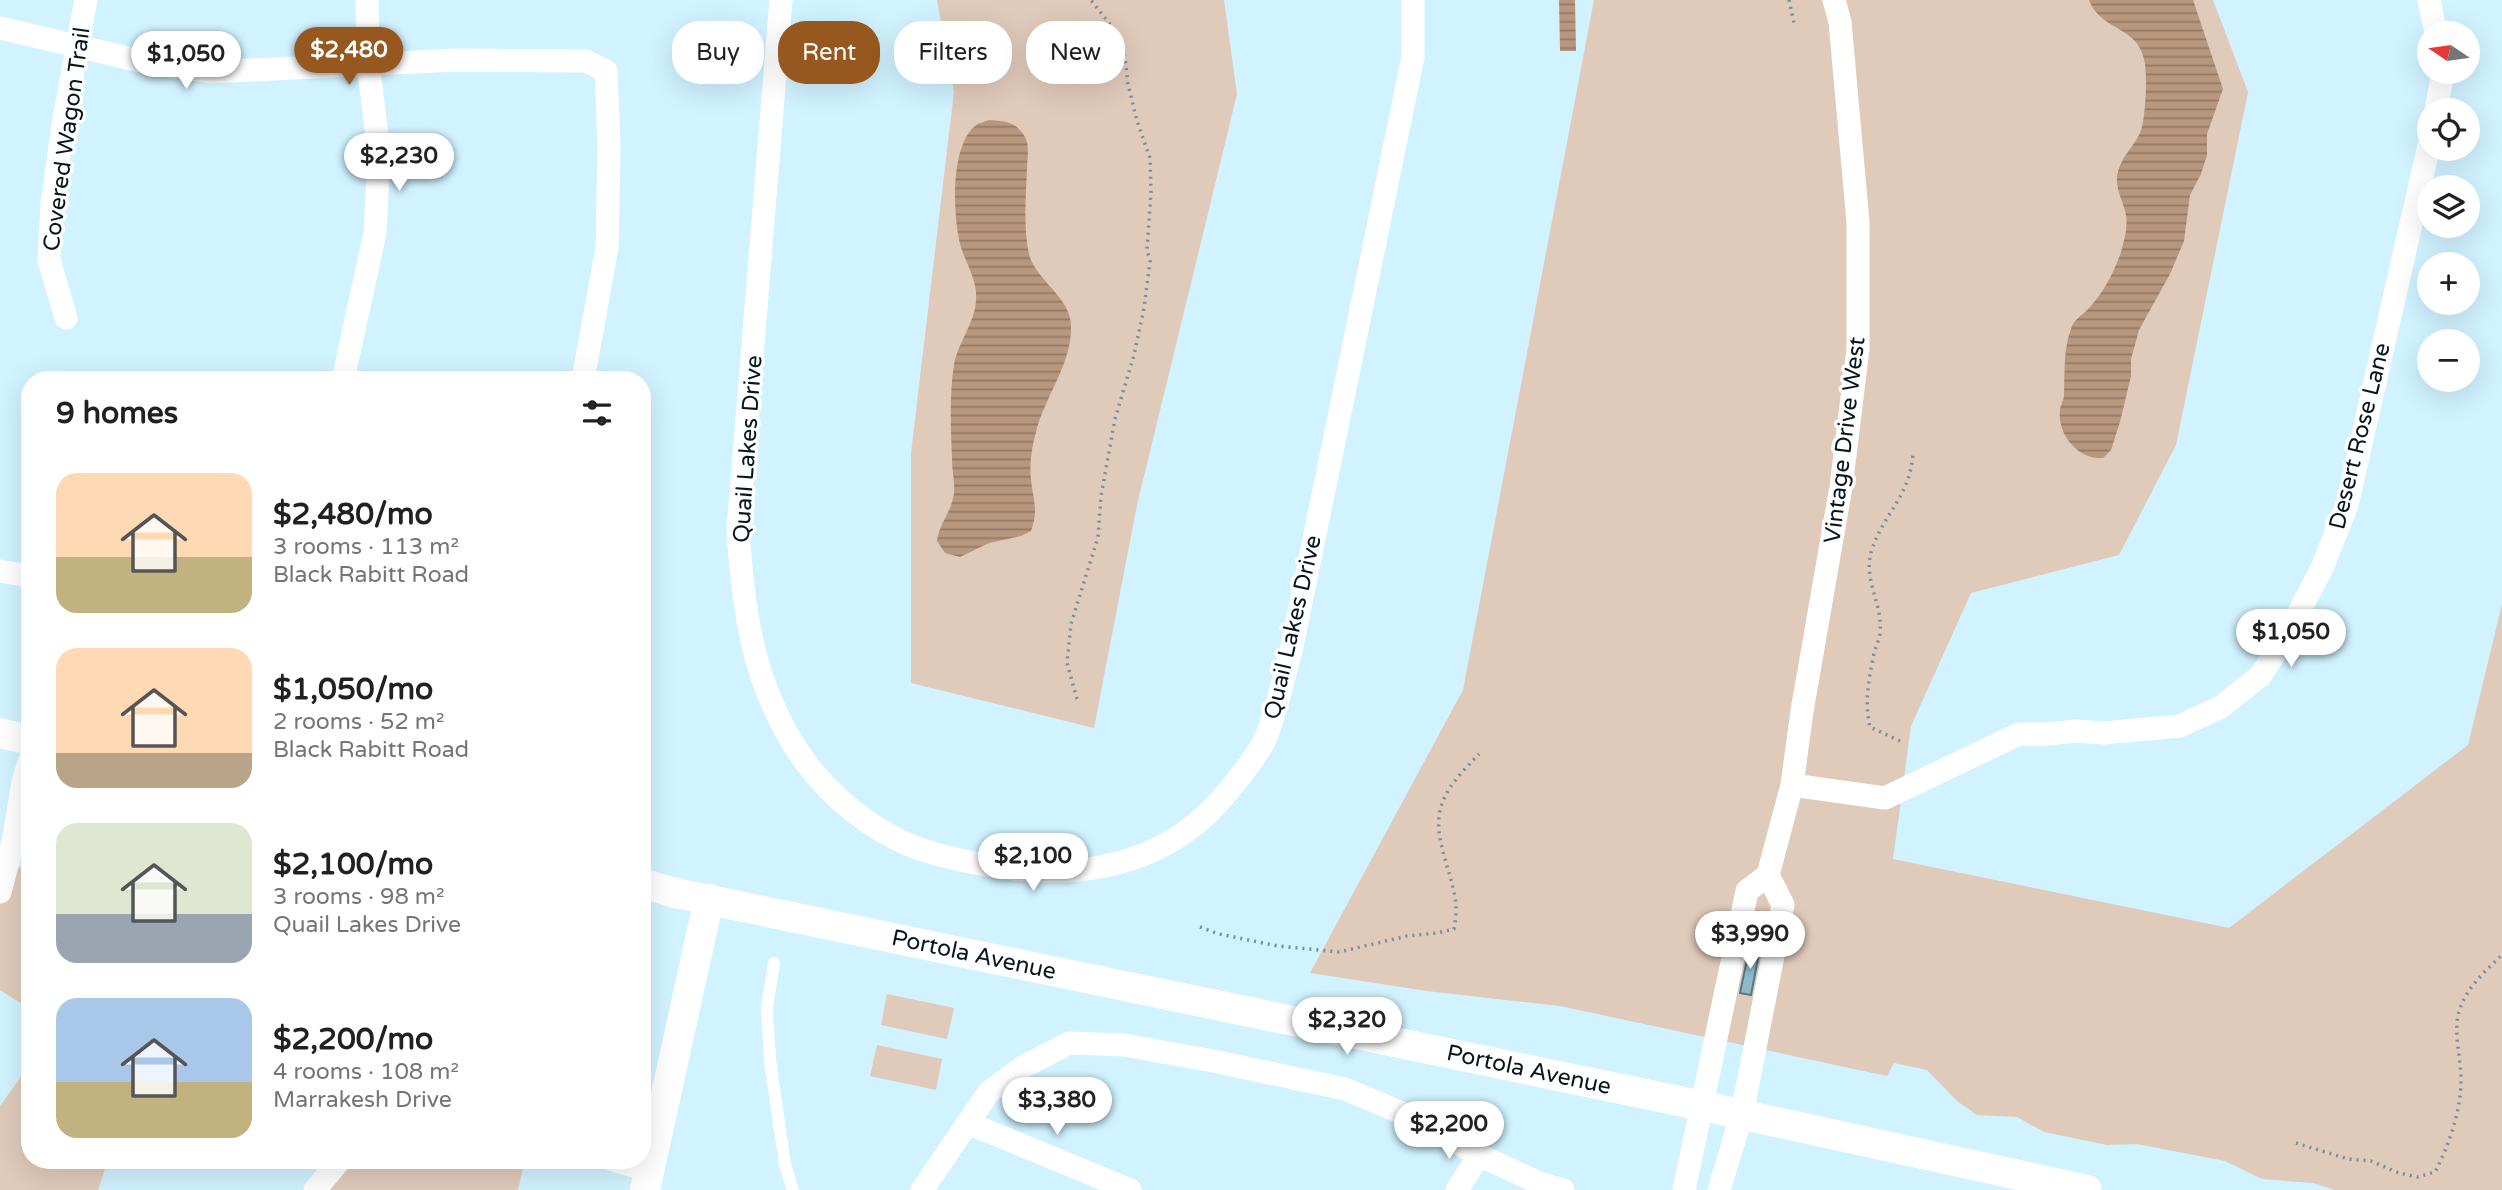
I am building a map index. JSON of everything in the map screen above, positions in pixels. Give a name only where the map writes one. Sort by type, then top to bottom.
[{"type":"street","name":"Covered Wagon Trail","points":[[66,318],[48,260],[52,204],[76,45],[86,0]]},
{"type":"street","points":[[345,371],[375,233],[379,151],[368,64],[368,0]]},
{"type":"street","name":"Quail Lakes Drive","points":[[781,0],[738,529],[742,595],[754,659],[772,705],[792,743],[819,779],[849,808],[877,828],[924,851],[987,866],[1055,873],[1119,862],[1179,836],[1208,813],[1231,787],[1265,739],[1291,651],[1413,57],[1413,0]]},
{"type":"street","name":"Vintage Drive West","points":[[1769,875],[1792,785],[1802,711],[1841,487],[1858,349],[1858,222],[1840,22],[1834,0]]},
{"type":"street","points":[[2429,0],[2433,21]]},
{"type":"street","points":[[0,28],[153,64],[212,72],[456,60],[586,61],[606,71],[609,146],[607,248],[585,371]]},
{"type":"street","name":"Desert Rose Lane","points":[[1792,785],[1885,798],[2019,734],[2077,731],[2103,733],[2180,726],[2221,707],[2260,676],[2287,635],[2322,568],[2347,505],[2425,161]]},
{"type":"street","points":[[0,571],[21,574]]},
{"type":"street","points":[[0,733],[21,738]]},
{"type":"street","points":[[0,892],[13,842],[21,794]]},
{"type":"street","points":[[1684,1190],[1747,891],[1769,875],[1783,905],[1742,1114],[1719,1190]]},
{"type":"street","name":"Portola Avenue","points":[[651,885],[1742,1114],[2087,1190]]},
{"type":"street","points":[[651,1166],[709,899]]},
{"type":"street","points":[[922,1190],[989,1092],[1023,1067],[1069,1043],[1124,1045],[1345,1089],[1407,1115],[1479,1155],[1539,1183],[1562,1190]]},
{"type":"street","points":[[968,1124],[1130,1190]]},
{"type":"street","points":[[1457,1190],[1479,1155]]},
{"type":"street","points":[[316,1190],[333,1169]]},
{"type":"street","points":[[629,1169],[648,1180]]},
{"type":"lane","points":[[774,962],[767,1008],[770,1060],[785,1165],[793,1190]]},
{"type":"path","points":[[1077,699],[1067,663],[1071,624],[1098,537],[1101,496],[1115,419],[1142,320],[1150,261],[1147,250],[1151,192],[1150,158],[1137,121],[1125,58],[1109,23],[1091,0]]},
{"type":"path","points":[[1789,0],[1794,23]]},
{"type":"path","points":[[1900,741],[1870,727],[1866,711],[1874,652],[1880,634],[1879,614],[1868,576],[1871,551],[1882,524],[1898,504],[1906,486],[1913,451]]},
{"type":"path","points":[[1200,927],[1219,934],[1278,946],[1339,952],[1407,936],[1454,929],[1457,911],[1442,848],[1440,809],[1458,777],[1479,754]]},
{"type":"path","points":[[2296,1143],[2348,1160],[2371,1161],[2399,1173],[2418,1177],[2435,1172],[2448,1147],[2461,1082],[2458,1015],[2470,990],[2483,972],[2502,954]]},
{"type":"shaded area","points":[[937,0],[1224,0],[1237,94],[1137,505],[1094,728],[911,683],[911,453],[954,92],[953,84],[1012,84],[1012,21],[941,21]]},
{"type":"shaded area","points":[[1559,0],[1575,0],[1576,51],[1560,51]]},
{"type":"shaded area","points":[[1594,0],[2213,0],[2248,92],[2176,445],[2119,555],[1971,593],[1911,726],[1893,859],[2229,928],[2468,745],[2502,604],[2502,1190],[2335,1190],[2313,1183],[2262,1179],[2225,1161],[2137,1144],[2107,1145],[2044,1132],[2017,1117],[1977,1115],[1957,1101],[1927,1070],[1894,1063],[1887,1076],[1560,1006],[1427,991],[1310,973],[1463,690]]},
{"type":"shaded area","points":[[2089,0],[2193,0],[2223,89],[2207,134],[2207,155],[2190,195],[2184,241],[2170,274],[2139,330],[2120,422],[2111,450],[2103,458],[2085,455],[2078,450],[2071,444],[2062,428],[2060,410],[2064,396],[2066,351],[2073,323],[2100,295],[2121,252],[2126,220],[2118,189],[2118,173],[2142,127],[2146,79],[2142,51],[2136,42],[2102,18]]},
{"type":"shaded area","points":[[989,120],[1014,125],[1027,141],[1025,223],[1029,254],[1039,273],[1065,306],[1071,326],[1063,367],[1040,419],[1033,443],[1030,474],[1035,511],[1031,531],[989,543],[960,557],[945,553],[937,541],[954,492],[951,388],[954,365],[973,317],[976,300],[975,286],[958,231],[955,199],[957,165],[967,136],[976,125]]},
{"type":"shaded area","points":[[0,863],[21,868],[21,1003],[0,990]]},
{"type":"shaded area","points":[[887,994],[954,1008],[947,1039],[881,1025]]},
{"type":"shaded area","points":[[877,1045],[942,1059],[936,1090],[870,1076]]},
{"type":"shaded area","points":[[21,1077],[21,1169],[105,1169],[98,1190],[0,1190],[0,1106]]},
{"type":"shaded area","points":[[338,1169],[523,1169],[518,1190],[322,1190]]},
{"type":"building","points":[[1750,945],[1760,948],[1751,995],[1740,993]]}]
